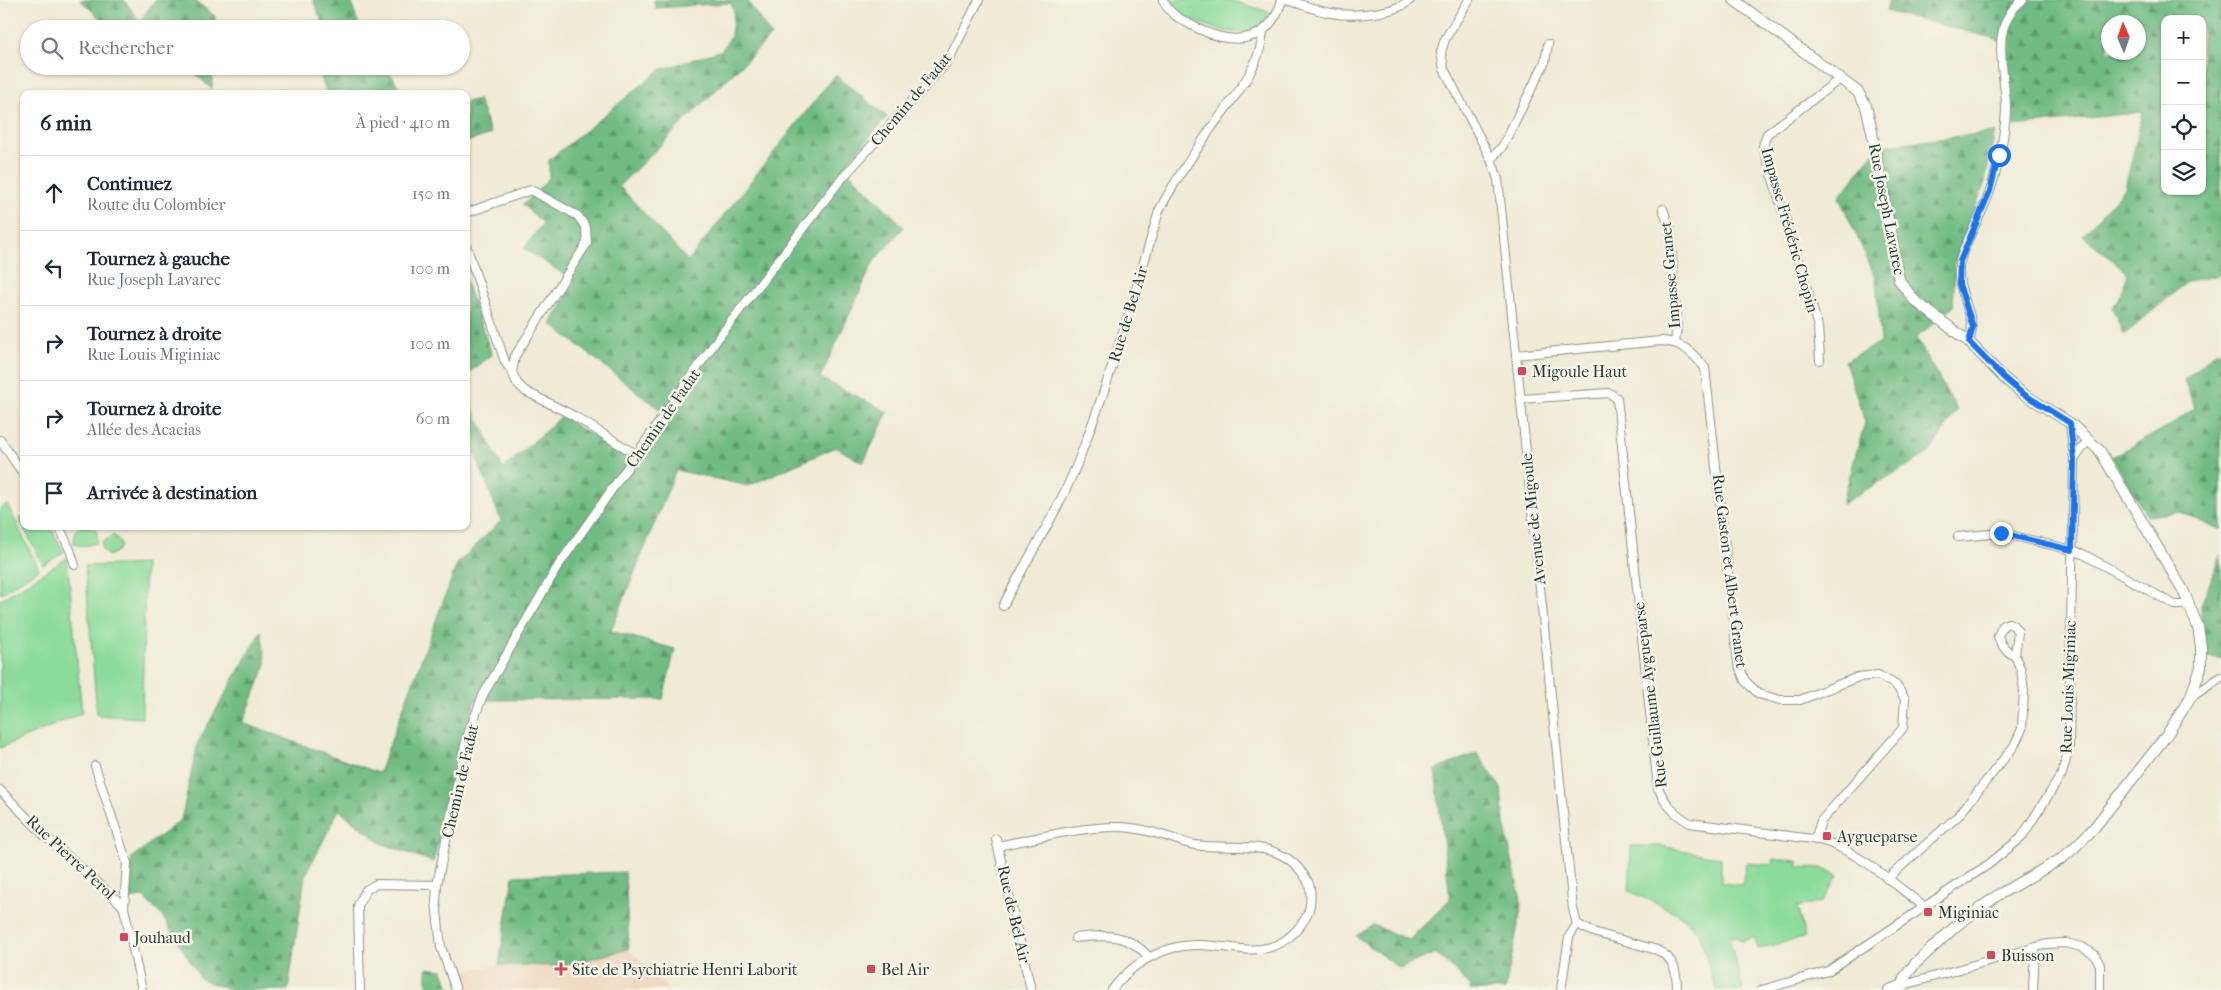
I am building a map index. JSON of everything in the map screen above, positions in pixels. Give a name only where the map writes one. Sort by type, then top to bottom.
[{"type":"street","name":"Chemin de Fadat","points":[[456,990],[441,947],[436,902],[437,885],[466,740],[483,695],[558,566],[719,337],[838,183],[948,61],[979,0]]},
{"type":"street","points":[[1163,0],[1171,14],[1207,33],[1231,39],[1249,37],[1263,31],[1277,16],[1282,0]]},
{"type":"street","points":[[1287,0],[1331,13],[1356,14],[1383,11],[1410,0]]},
{"type":"street","name":"Avenue de Migoule","points":[[1469,0],[1445,39],[1441,52],[1444,68],[1491,159],[1498,180],[1573,909],[1577,924]]},
{"type":"street","name":"Rue Joseph Lavarec","points":[[1734,0],[1858,92],[1866,106],[1899,280],[1914,300],[1969,342],[2004,378],[2022,393],[2070,423],[2100,451],[2190,605],[2198,628],[2201,661],[2190,698],[2166,736],[2099,821],[2073,849],[2060,859],[1998,895],[1956,926],[1915,964],[1904,978],[1903,987]]},
{"type":"street","points":[[1969,342],[1973,327],[1959,284],[1960,261],[1990,191],[1999,155],[2006,110],[2000,42],[2006,19],[2015,6],[2024,0]]},
{"type":"street","name":"Rue de Bel Air","points":[[1003,606],[1051,522],[1077,465],[1101,401],[1158,210],[1174,183],[1252,71],[1262,44],[1263,31]]},
{"type":"street","points":[[1491,159],[1502,147],[1541,71],[1545,62],[1548,44]]},
{"type":"street","name":"Impasse Frédéric Chopin","points":[[1820,360],[1818,326],[1763,146],[1766,134],[1841,78]]},
{"type":"street","points":[[470,212],[531,190],[578,216],[586,228],[588,243],[515,356],[512,372]]},
{"type":"street","name":"Impasse Granet","points":[[1663,209],[1670,228],[1677,327],[1674,342]]},
{"type":"street","points":[[470,257],[505,362],[518,383],[525,391],[574,416],[637,455]]},
{"type":"street","points":[[1516,355],[1660,341],[1674,342]]},
{"type":"street","name":"Rue Gaston et Albert Granet","points":[[1674,342],[1691,352],[1705,368],[1738,663],[1745,681],[1759,694],[1780,700],[1800,700],[1858,677],[1878,675],[1896,684],[1905,699],[1903,728],[1821,821],[1815,840]]},
{"type":"street","name":"Rue Guillaume Aygueparse","points":[[1521,399],[1609,393],[1617,398],[1658,788],[1665,802],[1676,815],[1690,823],[1815,840],[1836,845],[1853,854],[1925,907]]},
{"type":"street","name":"Rue Louis Miginiac","points":[[1762,990],[1828,971],[1989,864],[2021,838],[2062,774],[2069,748],[2074,460],[2070,423]]},
{"type":"street","points":[[0,440],[20,469]]},
{"type":"street","points":[[2074,460],[2088,440]]},
{"type":"street","points":[[61,530],[75,565]]},
{"type":"street","points":[[1958,537],[2001,533],[2072,550],[2083,554],[2175,606],[2190,605]]},
{"type":"street","points":[[1887,879],[1959,815],[2014,746],[2022,729],[2024,714],[2024,690],[2021,670],[2015,656]]},
{"type":"street","points":[[2190,698],[2221,677]]},
{"type":"street","points":[[94,766],[127,863],[124,908]]},
{"type":"street","name":"Rue Pierre Perol","points":[[0,790],[46,837],[124,908],[142,990]]},
{"type":"street","name":"Rue de Bel Air","points":[[1031,990],[997,842],[1118,827],[1163,835],[1195,845],[1262,848],[1286,857],[1298,866],[1309,882],[1308,915],[1297,931],[1278,945],[1263,950],[1250,951],[1200,946],[1175,948],[1149,957]]},
{"type":"street","points":[[360,990],[358,905],[366,890],[376,884],[437,885]]},
{"type":"street","points":[[1561,990],[1569,937],[1577,924],[1593,932],[1657,950],[1667,955],[1675,966],[1677,990]]},
{"type":"street","points":[[1075,938],[1115,936],[1130,940],[1149,957],[1127,973],[1112,990]]},
{"type":"street","points":[[1889,990],[2046,944],[2065,944],[2089,950],[2098,960],[2100,990]]},
{"type":"street","points":[[2033,990],[2035,948]]},
{"type":"shaded area","name":"Site de Psychiatrie Henri Laborit","points":[[629,949],[669,990],[466,990],[455,972],[499,965],[561,966]]},
{"type":"green space","points":[[80,0],[124,0],[139,20],[102,20]]},
{"type":"green space","points":[[155,0],[194,0],[215,16],[215,20],[141,20]]},
{"type":"green space","points":[[313,0],[351,0],[357,20],[321,20]]},
{"type":"green space","points":[[654,0],[747,0],[771,36],[619,186],[688,261],[835,75],[887,117],[844,167],[904,227],[874,261],[820,378],[888,412],[863,463],[836,447],[748,486],[676,470],[611,631],[675,649],[663,699],[475,700],[433,862],[381,843],[339,810],[305,876],[288,990],[230,990],[201,979],[163,917],[143,897],[130,899],[132,857],[181,820],[198,742],[261,631],[266,664],[243,723],[379,773],[457,564],[501,521],[470,440],[470,403],[503,469],[561,417],[637,462],[668,416],[551,324],[575,281],[524,249],[543,223],[523,205],[549,178],[549,160],[660,70],[722,50],[731,36],[734,12],[731,3],[655,8]]},
{"type":"green space","points":[[1169,0],[1229,0],[1272,13],[1262,23],[1247,31],[1227,31],[1197,22],[1180,14],[1174,9]]},
{"type":"green space","points":[[1889,0],[2221,0],[2221,275],[2188,281],[2124,335],[2112,307],[2118,301],[2128,274],[2083,235],[2125,188],[2143,112],[2015,126],[2004,41],[1886,11]]},
{"type":"green space","points":[[196,75],[213,75],[212,89]]},
{"type":"green space","points":[[317,75],[392,75],[399,87],[405,90],[326,90],[322,80]]},
{"type":"green space","points":[[478,99],[491,134],[470,141],[470,101]]},
{"type":"green space","points":[[1995,132],[1985,182],[1955,261],[1953,307],[1916,338],[1957,410],[1929,453],[1842,504],[1865,422],[1845,361],[1881,342],[1876,278],[1839,197],[1879,146]]},
{"type":"green space","points":[[470,293],[492,355],[470,372]]},
{"type":"green space","points":[[2218,350],[2221,358],[2221,530],[2180,512],[2147,516],[2112,457],[2171,425],[2195,408],[2184,380]]},
{"type":"green space","points":[[7,504],[39,569],[0,594],[0,509]]},
{"type":"green space","points":[[25,530],[52,530],[64,552],[43,565]]},
{"type":"green space","points":[[96,530],[97,543],[84,546],[74,544],[75,531]]},
{"type":"green space","points":[[114,535],[120,542],[121,547],[108,556],[102,550],[102,542]]},
{"type":"green space","points":[[2221,555],[2221,659],[2202,658],[2201,605]]},
{"type":"green space","points":[[67,558],[82,713],[0,748],[0,600]]},
{"type":"green space","points":[[145,564],[142,718],[97,715],[85,566]]},
{"type":"green space","points":[[1477,753],[1501,788],[1504,823],[1522,905],[1505,990],[1470,990],[1471,986],[1436,953],[1399,968],[1356,936],[1373,925],[1409,940],[1450,899],[1435,770]]},
{"type":"green space","points":[[1631,846],[1661,846],[1721,858],[1721,883],[1742,885],[1746,863],[1771,865],[1773,859],[1798,861],[1798,867],[1821,868],[1838,875],[1822,902],[1797,907],[1805,937],[1758,949],[1754,937],[1742,941],[1736,937],[1729,937],[1743,990],[1716,990],[1699,933],[1677,913],[1629,891]]},
{"type":"green space","points":[[625,872],[629,949],[561,966],[499,965],[513,876]]},
{"type":"green space","points":[[427,968],[443,970],[450,990],[427,990]]},
{"type":"place","name":"Migoule Haut","points":[[1522,371]]},
{"type":"place","name":"Aygueparse","points":[[1827,836]]},
{"type":"place","name":"Miginiac","points":[[1928,912]]},
{"type":"place","name":"Jouhaud","points":[[124,937]]},
{"type":"place","name":"Buisson","points":[[1991,955]]},
{"type":"place","name":"Site de Psychiatrie Henri Laborit","points":[[561,969]]},
{"type":"place","name":"Bel Air","points":[[871,969]]},
{"type":"route","points":[[1999,155],[1990,191],[1960,261],[1959,284],[1973,327],[1969,342],[1984,355],[2004,378],[2022,393],[2070,423],[2072,456],[2074,460],[2072,550],[2001,533]]}]
